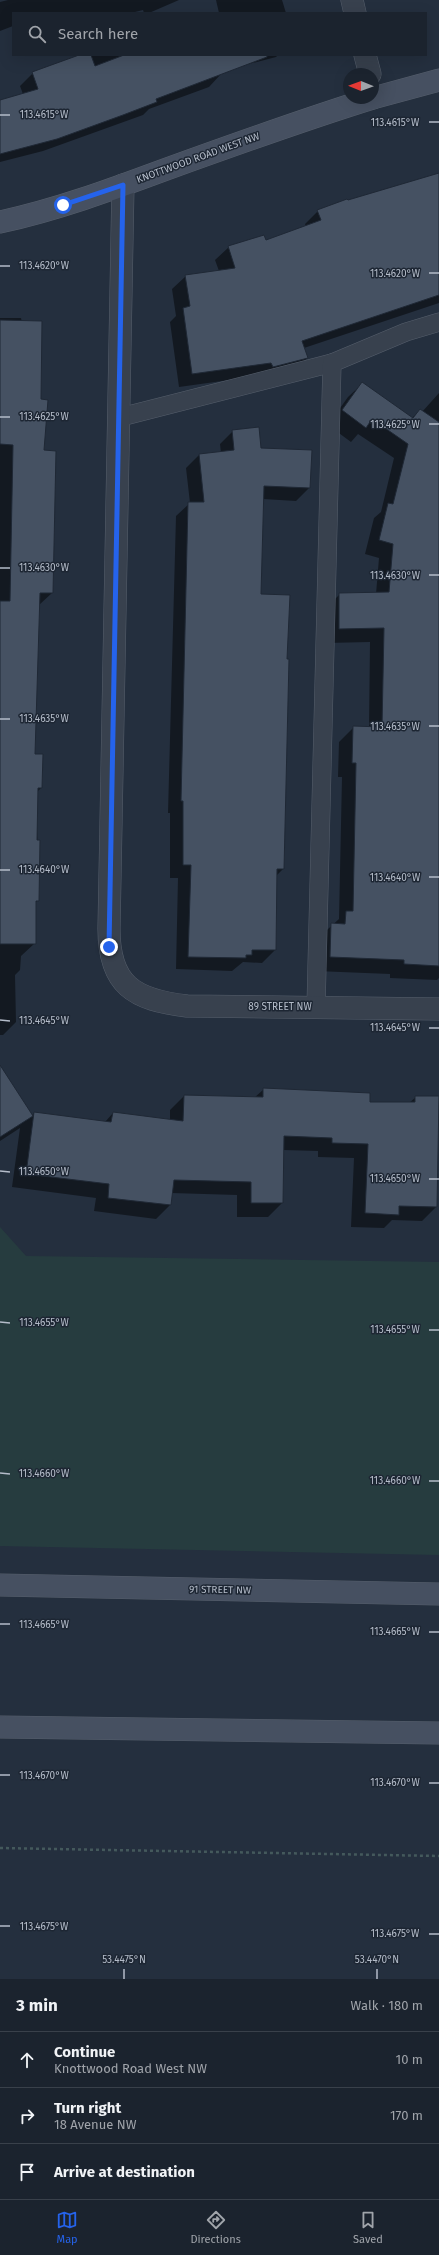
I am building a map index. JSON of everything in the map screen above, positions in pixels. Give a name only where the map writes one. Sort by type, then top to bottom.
[{"type":"main road","name":"KNOTTWOOD ROAD WEST NW","points":[[379,94],[439,80]]},
{"type":"main road","name":"KNOTTWOOD ROAD WEST NW","points":[[0,222],[63,205],[123,185],[348,104]]},
{"type":"main road","name":"91 STREET NW","points":[[0,1585],[439,1594]]},
{"type":"main road","points":[[0,1727],[439,1733]]},
{"type":"street","points":[[352,0],[355,12]]},
{"type":"street","points":[[365,56],[368,68]]},
{"type":"street","points":[[117,418],[123,185]]},
{"type":"street","name":"89 STREET NW","points":[[117,418],[109,935],[113,964],[125,986],[147,999],[172,1005],[439,1009]]},
{"type":"lane","points":[[117,418],[332,363],[406,332],[439,322]]},
{"type":"lane","points":[[316,1007],[332,363]]},
{"type":"path","points":[[0,1848],[439,1856]]},
{"type":"green space","points":[[0,1227],[26,1256],[439,1262],[439,1555],[0,1546]]},
{"type":"building","points":[[76,56],[91,56],[95,66],[121,56],[267,56],[156,99],[157,102],[123,115],[57,139],[0,154],[0,100],[38,89],[32,72]]},
{"type":"building","points":[[439,173],[439,295],[302,341],[308,358],[273,367],[271,363],[192,374],[183,308],[190,306],[185,275],[235,268],[228,246],[264,235],[266,240],[321,220],[317,210],[347,199],[348,200]]},
{"type":"building","points":[[0,320],[42,321],[41,399],[48,400],[44,450],[56,451],[53,593],[40,593],[35,754],[43,754],[42,788],[38,788],[37,840],[40,840],[39,901],[36,901],[36,944],[0,944],[0,601],[10,601],[13,445],[0,444]]},
{"type":"building","points":[[362,382],[413,418],[420,409],[439,422],[439,966],[404,964],[404,960],[330,957],[331,923],[345,924],[346,911],[353,911],[356,763],[352,763],[353,726],[382,727],[384,628],[339,629],[339,593],[389,592],[393,544],[379,540],[388,503],[393,504],[408,444],[372,419],[366,428],[342,410]]},
{"type":"building","points":[[259,427],[261,448],[312,450],[310,488],[264,486],[261,594],[290,595],[287,659],[289,659],[284,869],[277,869],[276,950],[252,950],[252,955],[246,955],[246,958],[188,957],[191,865],[183,865],[183,801],[181,801],[188,502],[204,502],[199,454],[234,450],[232,430]]},
{"type":"building","points":[[0,1065],[33,1116],[0,1137]]},
{"type":"building","points":[[263,1088],[370,1093],[370,1102],[415,1102],[415,1096],[439,1096],[437,1207],[399,1206],[399,1215],[365,1213],[368,1144],[332,1143],[332,1138],[284,1136],[283,1203],[251,1203],[251,1182],[174,1180],[171,1205],[108,1198],[109,1184],[26,1174],[34,1112],[111,1122],[113,1112],[183,1121],[184,1095],[263,1097]]},
{"type":"route","points":[[63,205],[123,185],[117,418],[109,947]]}]
